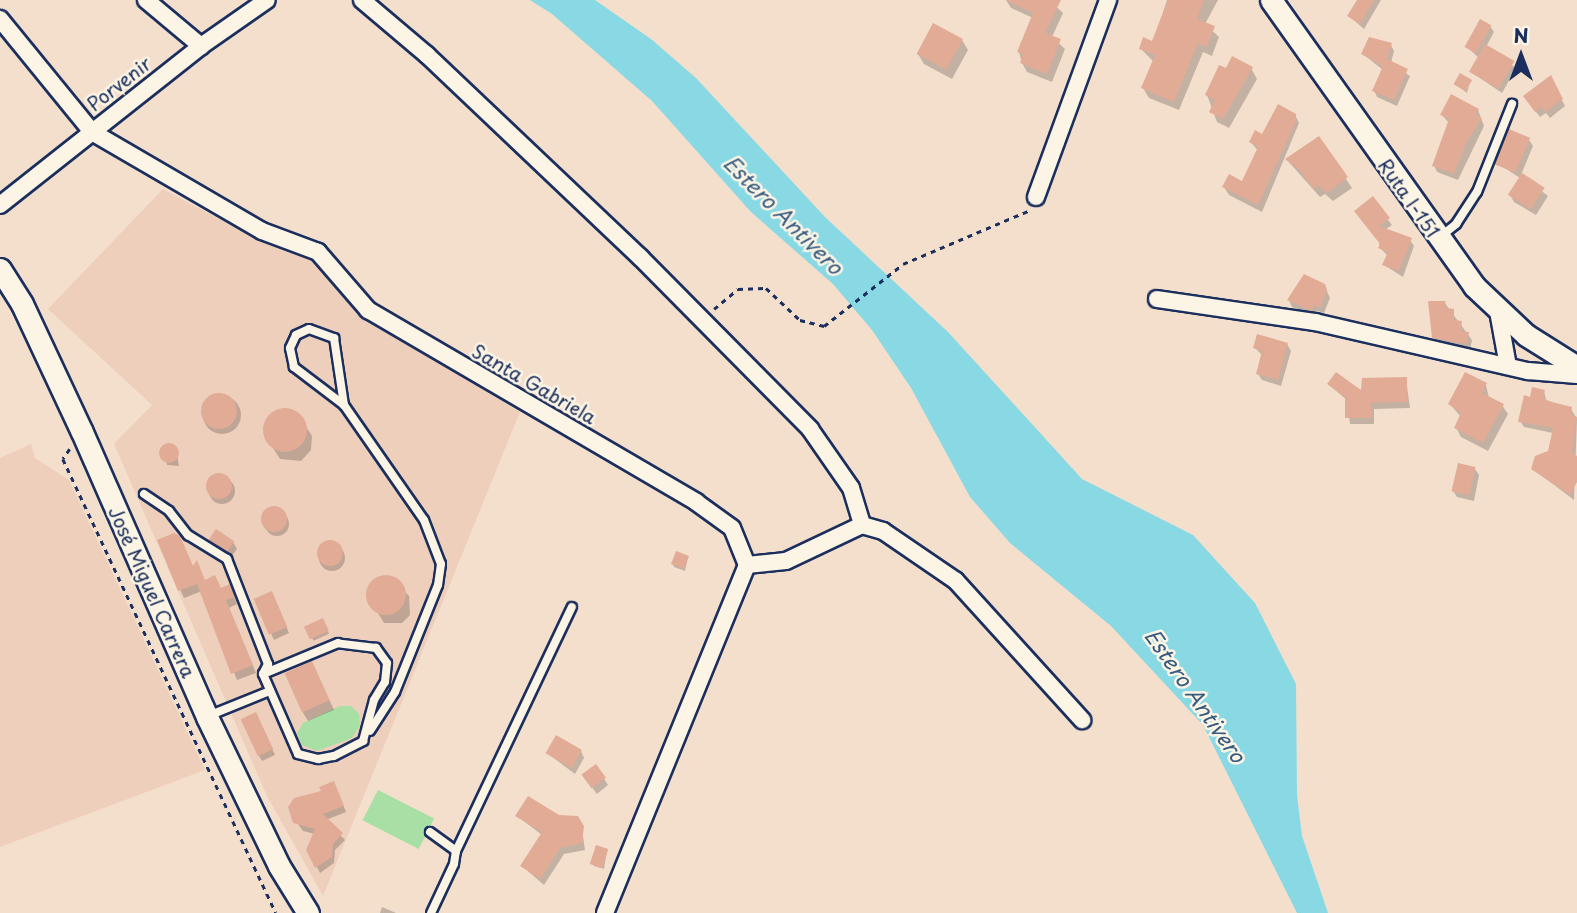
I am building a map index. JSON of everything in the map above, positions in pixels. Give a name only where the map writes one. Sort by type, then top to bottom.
[{"type":"street","points":[[146,0],[201,46]]},
{"type":"street","name":"Porvenir","points":[[0,205],[201,46],[267,0]]},
{"type":"street","points":[[362,0],[427,55],[703,318],[810,429],[851,488],[862,525]]},
{"type":"street","points":[[1036,197],[1108,0]]},
{"type":"street","name":"Ruta I-151","points":[[1271,0],[1438,239],[1498,311],[1577,367]]},
{"type":"street","name":"Santa Gabriela","points":[[0,19],[92,132],[262,231],[318,252],[368,310],[696,502],[732,528],[747,565]]},
{"type":"street","name":"José Miguel Carrera","points":[[0,269],[22,303],[82,432],[207,717],[279,866],[308,913]]},
{"type":"street","points":[[1157,299],[1315,322],[1508,366],[1577,375]]},
{"type":"street","points":[[1498,311],[1508,366]]},
{"type":"street","points":[[605,913],[747,565],[786,561],[862,525],[883,531],[956,581],[1082,720]]},
{"type":"lane","points":[[1438,239],[1456,225],[1472,201],[1512,104]]},
{"type":"lane","points":[[144,494],[169,511],[188,535],[227,559],[268,664],[263,674],[298,754],[318,759],[334,756],[363,741],[395,692],[438,585],[440,564],[424,520],[344,405],[294,367],[290,348],[296,335],[309,329],[334,338],[344,405]]},
{"type":"lane","points":[[431,913],[454,864],[456,851],[572,607]]},
{"type":"lane","points":[[263,674],[338,643],[376,649],[387,663],[387,676],[374,700],[363,741]]},
{"type":"lane","points":[[207,717],[270,691]]},
{"type":"lane","points":[[430,832],[456,851]]},
{"type":"path","points":[[703,318],[738,289],[749,287],[766,288],[811,325],[837,320],[879,280],[903,264],[1026,216],[1036,197]]},
{"type":"path","points":[[82,432],[63,459],[276,913]]},
{"type":"shaded area","points":[[163,189],[249,235],[307,256],[362,317],[520,412],[323,896],[267,796],[114,444],[152,405],[48,309]]},
{"type":"shaded area","points":[[31,444],[35,458],[69,480],[205,770],[0,847],[0,458]]},
{"type":"green space","points":[[340,706],[351,706],[359,714],[360,726],[352,738],[317,751],[302,745],[297,733],[303,723]]},
{"type":"green space","points":[[378,790],[434,819],[419,849],[363,820]]},
{"type":"water","name":"Estero Antivero","points":[[530,0],[595,0],[651,39],[696,78],[825,217],[948,332],[1082,479],[1193,535],[1255,603],[1296,684],[1297,795],[1302,836],[1328,913],[1297,913],[1203,725],[1111,626],[1010,543],[970,497],[911,388],[872,330],[833,284],[751,212],[652,101],[552,14]]},
{"type":"building","points":[[1006,0],[1061,0],[1045,33],[1061,39],[1047,74],[1020,63],[1023,54],[1017,52],[1033,13]]},
{"type":"building","points":[[1168,0],[1204,0],[1197,19],[1215,26],[1207,47],[1198,43],[1174,102],[1141,88],[1155,55],[1139,49],[1143,37],[1152,41]]},
{"type":"building","points":[[1357,0],[1374,0],[1360,24],[1347,16]]},
{"type":"building","points":[[1480,19],[1491,25],[1476,53],[1464,47]]},
{"type":"building","points":[[933,23],[963,39],[947,70],[917,54]]},
{"type":"building","points":[[1369,37],[1392,43],[1387,59],[1408,69],[1394,100],[1372,91],[1383,66],[1361,54]]},
{"type":"building","points":[[1485,44],[1514,61],[1498,89],[1469,72]]},
{"type":"building","points":[[1232,56],[1253,67],[1223,119],[1209,112],[1215,100],[1205,95],[1219,65],[1226,68]]},
{"type":"building","points":[[1460,73],[1472,80],[1466,91],[1454,84]]},
{"type":"building","points":[[1551,75],[1563,99],[1545,112],[1541,107],[1535,112],[1523,96]]},
{"type":"building","points":[[1451,94],[1479,109],[1476,115],[1482,118],[1467,141],[1454,174],[1432,166],[1449,119],[1440,115]]},
{"type":"building","points":[[1278,104],[1296,114],[1296,121],[1258,205],[1222,187],[1229,174],[1242,181],[1258,147],[1249,142],[1255,130],[1262,134]]},
{"type":"building","points":[[1509,129],[1530,138],[1515,173],[1494,164]]},
{"type":"building","points":[[1319,136],[1348,177],[1327,193],[1318,185],[1313,189],[1299,169],[1285,159]]},
{"type":"building","points":[[1522,173],[1545,188],[1530,210],[1508,195]]},
{"type":"building","points":[[1373,196],[1390,218],[1379,226],[1412,238],[1399,271],[1382,265],[1388,252],[1378,248],[1380,244],[1354,211]]},
{"type":"building","points":[[1304,274],[1325,284],[1327,290],[1320,308],[1314,305],[1312,311],[1287,300]]},
{"type":"building","points":[[1428,301],[1445,301],[1446,308],[1454,309],[1454,320],[1462,321],[1461,331],[1469,332],[1467,344],[1432,338]]},
{"type":"building","points":[[1257,334],[1288,343],[1278,380],[1256,374],[1262,351],[1253,348]]},
{"type":"building","points":[[1336,372],[1361,390],[1362,378],[1407,377],[1407,402],[1371,403],[1372,418],[1345,418],[1345,397],[1327,384]]},
{"type":"building","points":[[1465,372],[1487,383],[1482,393],[1504,404],[1483,443],[1454,428],[1461,413],[1448,404]]},
{"type":"building","points":[[1532,387],[1545,390],[1543,397],[1548,401],[1572,407],[1571,414],[1577,417],[1572,453],[1577,456],[1577,482],[1570,495],[1531,469],[1535,456],[1548,451],[1553,428],[1518,422],[1524,395],[1530,397]]},
{"type":"building","points":[[219,393],[232,398],[237,411],[232,424],[219,429],[206,424],[201,411],[206,398]]},
{"type":"building","points":[[285,408],[294,409],[301,414],[306,421],[306,439],[301,446],[294,451],[285,452],[276,451],[269,446],[264,439],[263,430],[264,421],[269,414],[276,409]]},
{"type":"building","points":[[169,443],[176,446],[179,453],[176,460],[169,463],[162,460],[159,453],[162,446]]},
{"type":"building","points":[[1458,463],[1476,467],[1469,495],[1451,491]]},
{"type":"building","points":[[219,473],[228,477],[232,486],[228,495],[219,499],[210,495],[206,486],[210,477]]},
{"type":"building","points":[[274,506],[283,510],[287,519],[283,528],[274,532],[265,528],[261,519],[265,510]]},
{"type":"building","points":[[216,529],[234,541],[227,552],[209,540]]},
{"type":"building","points":[[174,533],[180,536],[193,566],[197,560],[205,580],[215,575],[221,588],[230,584],[235,597],[226,600],[253,665],[231,674],[197,584],[178,591],[157,540]]},
{"type":"building","points":[[330,540],[339,544],[343,553],[339,562],[330,566],[321,562],[317,553],[321,544]]},
{"type":"building","points":[[676,551],[689,556],[684,569],[671,564]]},
{"type":"building","points":[[386,575],[394,576],[400,581],[405,587],[405,603],[400,609],[394,614],[386,615],[378,614],[372,609],[367,603],[366,595],[367,587],[372,581],[378,576]]},
{"type":"building","points":[[272,591],[287,627],[269,635],[254,599]]},
{"type":"building","points":[[323,618],[329,631],[310,640],[304,627]]},
{"type":"building","points":[[312,661],[329,700],[302,712],[285,673]]},
{"type":"building","points":[[256,712],[273,749],[258,756],[241,719]]},
{"type":"building","points":[[556,735],[582,750],[571,768],[546,753]]},
{"type":"building","points":[[596,764],[606,778],[591,788],[581,775]]},
{"type":"building","points":[[334,781],[344,806],[323,814],[343,833],[333,844],[332,857],[315,868],[306,850],[315,829],[293,823],[288,807],[294,798],[321,791],[319,787]]},
{"type":"building","points":[[528,796],[559,815],[578,816],[584,826],[582,843],[560,848],[540,879],[520,866],[542,832],[515,816]]},
{"type":"building","points":[[596,845],[608,849],[602,868],[590,864]]}]
